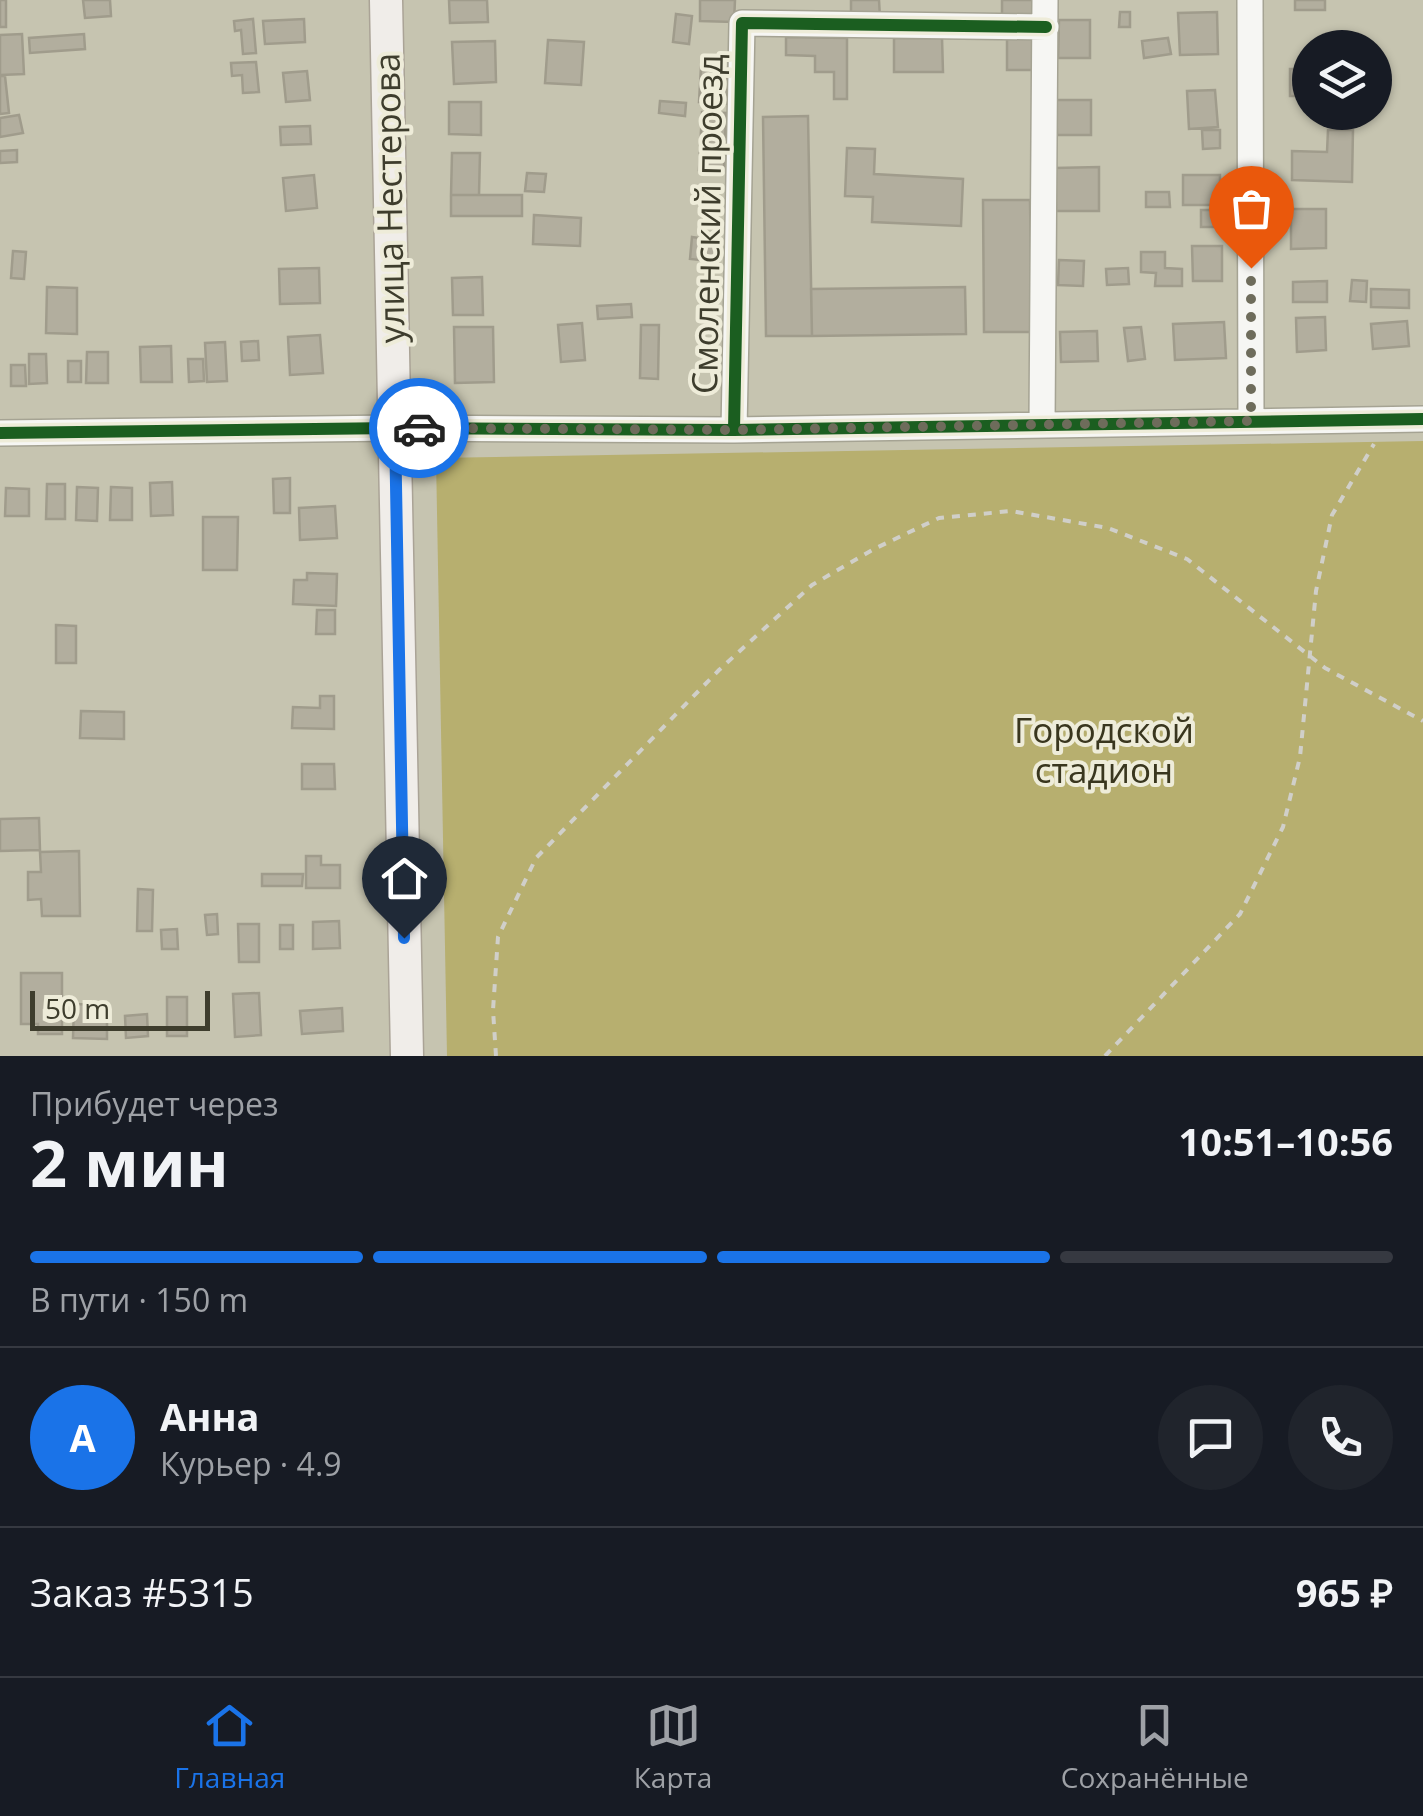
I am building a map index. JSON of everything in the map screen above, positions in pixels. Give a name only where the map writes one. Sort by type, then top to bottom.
[{"type":"main road","name":"улица Нестерова","points":[[386,0],[406,1056]]},
{"type":"street","points":[[1042,425],[1046,0]]},
{"type":"street","points":[[1250,0],[1251,421]]},
{"type":"street","name":"Смоленский проезд","points":[[734,430],[742,23],[1046,28]]},
{"type":"street","points":[[0,433],[395,428],[734,430],[1423,419]]},
{"type":"path","points":[[1104,1056],[1240,914],[1283,827],[1300,757],[1316,591],[1332,515],[1390,419]]},
{"type":"path","points":[[496,1056],[493,1010],[498,937],[536,858],[719,670],[812,585],[874,548],[939,518],[1011,512],[1108,528],[1188,559],[1325,668],[1423,722]]},
{"type":"green space","name":"Городской стадион","points":[[1423,441],[1423,1056],[447,1056],[436,458]]},
{"type":"building","points":[[0,0],[6,0],[6,27],[0,27]]},
{"type":"building","points":[[83,0],[110,0],[111,16],[85,18]]},
{"type":"building","points":[[449,0],[487,0],[488,22],[450,23]]},
{"type":"building","points":[[700,0],[735,0],[734,22],[700,21]]},
{"type":"building","points":[[851,0],[879,0],[880,18],[851,18]]},
{"type":"building","points":[[1002,0],[1036,0],[1035,18],[1002,18]]},
{"type":"building","points":[[1295,0],[1325,0],[1325,10],[1295,10]]},
{"type":"building","points":[[1120,12],[1130,12],[1130,27],[1119,27]]},
{"type":"building","points":[[1217,12],[1218,54],[1180,55],[1178,13]]},
{"type":"building","points":[[676,14],[692,16],[689,44],[673,42]]},
{"type":"building","points":[[253,19],[256,53],[243,54],[241,30],[235,31],[234,21]]},
{"type":"building","points":[[304,19],[305,42],[265,44],[263,21]]},
{"type":"building","points":[[1059,20],[1090,20],[1090,58],[1058,58]]},
{"type":"building","points":[[22,34],[24,74],[0,75],[0,35]]},
{"type":"building","points":[[84,34],[85,49],[30,53],[29,38]]},
{"type":"building","points":[[1007,35],[1036,35],[1036,70],[1007,70]]},
{"type":"building","points":[[786,37],[847,38],[847,99],[834,99],[834,72],[815,72],[815,56],[786,55]]},
{"type":"building","points":[[894,38],[942,38],[943,72],[894,72]]},
{"type":"building","points":[[1168,38],[1171,54],[1144,58],[1142,41]]},
{"type":"building","points":[[548,40],[584,42],[581,85],[545,83]]},
{"type":"building","points":[[495,41],[496,82],[454,84],[452,42]]},
{"type":"building","points":[[256,62],[259,92],[243,93],[242,75],[232,76],[231,63]]},
{"type":"building","points":[[701,67],[728,68],[727,104],[699,102]]},
{"type":"building","points":[[307,71],[310,100],[286,102],[283,73]]},
{"type":"building","points":[[0,76],[5,76],[9,113],[0,114]]},
{"type":"building","points":[[1215,90],[1218,127],[1189,129],[1187,91]]},
{"type":"building","points":[[1056,100],[1091,100],[1091,135],[1057,135]]},
{"type":"building","points":[[660,101],[686,103],[685,116],[659,113]]},
{"type":"building","points":[[449,102],[481,102],[481,135],[449,134]]},
{"type":"building","points":[[702,112],[726,113],[724,171],[699,170]]},
{"type":"building","points":[[19,115],[23,133],[0,137],[0,118]]},
{"type":"building","points":[[808,116],[812,336],[766,336],[763,117]]},
{"type":"building","points":[[310,126],[311,144],[281,145],[280,127]]},
{"type":"building","points":[[1202,130],[1220,130],[1220,148],[1203,149]]},
{"type":"building","points":[[1328,130],[1353,130],[1352,182],[1292,180],[1292,151],[1327,152]]},
{"type":"building","points":[[847,148],[875,149],[874,174],[963,179],[961,226],[872,222],[873,197],[845,196]]},
{"type":"building","points":[[17,150],[17,162],[0,163],[0,151]]},
{"type":"building","points":[[452,153],[480,153],[479,195],[451,195]]},
{"type":"building","points":[[1099,167],[1099,211],[1056,211],[1055,168]]},
{"type":"building","points":[[527,173],[546,174],[544,192],[525,191]]},
{"type":"building","points":[[314,175],[317,208],[286,211],[283,178]]},
{"type":"building","points":[[1183,175],[1220,175],[1220,205],[1183,205]]},
{"type":"building","points":[[1146,192],[1169,192],[1170,207],[1146,207]]},
{"type":"building","points":[[451,195],[522,195],[522,216],[451,216]]},
{"type":"building","points":[[983,200],[1030,200],[1032,332],[984,332]]},
{"type":"building","points":[[1291,209],[1326,209],[1326,248],[1291,249]]},
{"type":"building","points":[[1201,210],[1220,210],[1220,227],[1201,227]]},
{"type":"building","points":[[534,215],[581,218],[580,246],[533,244]]},
{"type":"building","points":[[692,237],[721,241],[719,262],[690,259]]},
{"type":"building","points":[[1192,246],[1222,246],[1222,281],[1193,281]]},
{"type":"building","points":[[13,251],[26,252],[24,279],[11,278]]},
{"type":"building","points":[[1141,252],[1165,252],[1165,268],[1182,269],[1182,286],[1155,286],[1156,273],[1141,272]]},
{"type":"building","points":[[1059,260],[1084,261],[1083,286],[1058,285]]},
{"type":"building","points":[[319,268],[320,303],[280,304],[279,269]]},
{"type":"building","points":[[1128,268],[1129,284],[1107,285],[1106,269]]},
{"type":"building","points":[[482,277],[483,315],[453,315],[452,278]]},
{"type":"building","points":[[1352,280],[1367,281],[1366,302],[1350,301]]},
{"type":"building","points":[[1327,281],[1327,302],[1293,302],[1293,282]]},
{"type":"building","points":[[47,287],[77,288],[77,334],[46,333]]},
{"type":"building","points":[[965,287],[966,334],[812,336],[811,289]]},
{"type":"building","points":[[1371,289],[1409,290],[1409,308],[1371,307]]},
{"type":"building","points":[[631,304],[632,317],[598,319],[597,306]]},
{"type":"building","points":[[1325,317],[1326,350],[1297,352],[1296,318]]},
{"type":"building","points":[[1407,321],[1409,346],[1373,349],[1371,324]]},
{"type":"building","points":[[1224,322],[1226,358],[1175,360],[1173,324]]},
{"type":"building","points":[[582,323],[585,360],[561,362],[558,325]]},
{"type":"building","points":[[641,325],[659,325],[658,379],[640,378]]},
{"type":"building","points":[[454,327],[493,327],[494,382],[455,383]]},
{"type":"building","points":[[1141,327],[1145,359],[1128,361],[1124,328]]},
{"type":"building","points":[[1097,331],[1098,361],[1061,362],[1060,332]]},
{"type":"building","points":[[320,335],[323,373],[290,375],[288,337]]},
{"type":"building","points":[[258,341],[259,360],[242,361],[241,342]]},
{"type":"building","points":[[225,342],[227,381],[207,382],[205,343]]},
{"type":"building","points":[[171,346],[172,382],[141,382],[140,347]]},
{"type":"building","points":[[87,352],[108,352],[108,383],[86,383]]},
{"type":"building","points":[[29,354],[46,354],[47,383],[29,384]]},
{"type":"building","points":[[188,359],[203,359],[204,381],[189,382]]},
{"type":"building","points":[[68,361],[81,361],[81,382],[68,382]]},
{"type":"building","points":[[11,365],[25,365],[26,386],[11,386]]},
{"type":"building","points":[[290,478],[290,513],[274,513],[273,479]]},
{"type":"building","points":[[172,482],[173,515],[151,516],[150,483]]},
{"type":"building","points":[[47,484],[65,484],[65,519],[46,519]]},
{"type":"building","points":[[77,487],[98,488],[97,521],[76,520]]},
{"type":"building","points":[[111,487],[132,488],[132,520],[110,520]]},
{"type":"building","points":[[6,488],[29,489],[29,516],[5,516]]},
{"type":"building","points":[[335,506],[337,538],[300,540],[299,508]]},
{"type":"building","points":[[203,517],[238,517],[237,570],[203,570]]},
{"type":"building","points":[[307,573],[337,574],[336,606],[293,604],[294,580],[307,580]]},
{"type":"building","points":[[317,610],[335,610],[335,634],[316,634]]},
{"type":"building","points":[[56,625],[76,626],[76,663],[56,663]]},
{"type":"building","points":[[320,696],[334,696],[334,729],[292,728],[293,707],[320,708]]},
{"type":"building","points":[[81,711],[124,712],[124,739],[80,738]]},
{"type":"building","points":[[302,764],[334,764],[335,789],[302,789]]},
{"type":"building","points":[[39,818],[40,850],[0,851],[0,819]]},
{"type":"building","points":[[79,851],[80,916],[42,916],[41,899],[28,900],[28,872],[41,872],[40,852]]},
{"type":"building","points":[[306,856],[321,856],[321,865],[340,865],[340,888],[306,888]]},
{"type":"building","points":[[262,874],[303,874],[302,886],[262,886]]},
{"type":"building","points":[[138,889],[153,890],[152,931],[137,931]]},
{"type":"building","points":[[217,914],[218,934],[207,935],[205,915]]},
{"type":"building","points":[[339,921],[340,948],[313,949],[313,922]]},
{"type":"building","points":[[238,924],[259,924],[259,962],[239,962]]},
{"type":"building","points":[[280,925],[293,925],[293,949],[280,949]]},
{"type":"building","points":[[177,929],[178,949],[162,949],[161,930]]},
{"type":"building","points":[[21,973],[62,973],[62,1034],[38,1034],[38,1024],[21,1024]]},
{"type":"building","points":[[259,993],[261,1035],[235,1037],[233,994]]},
{"type":"building","points":[[167,997],[187,997],[187,1036],[167,1036]]},
{"type":"building","points":[[74,1004],[107,1005],[107,1039],[73,1038]]},
{"type":"building","points":[[342,1008],[343,1031],[302,1034],[300,1011]]},
{"type":"building","points":[[147,1014],[148,1036],[126,1038],[125,1016]]},
{"type":"cycle path","points":[[734,430],[742,23],[1046,27]]},
{"type":"cycle path","points":[[0,433],[395,428],[734,430],[1423,419]]},
{"type":"way so far","points":[[419,428],[734,430],[1251,421],[1251,268]]},
{"type":"route","points":[[404,938],[395,428],[419,428]]}]
